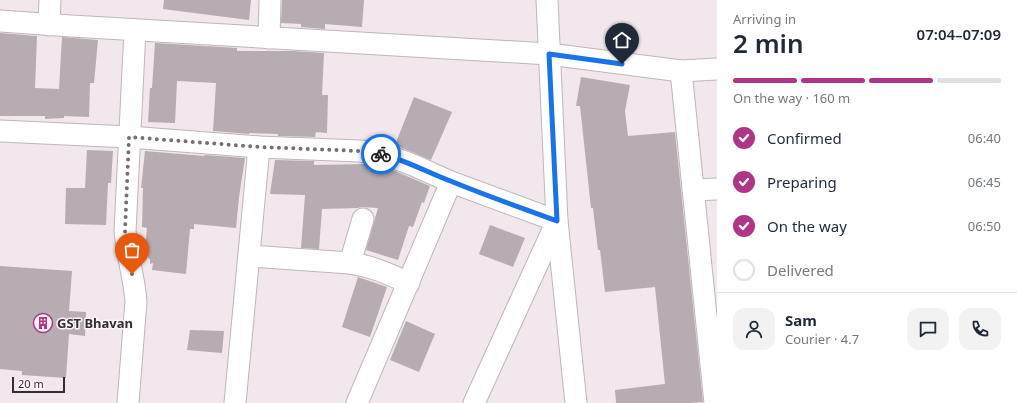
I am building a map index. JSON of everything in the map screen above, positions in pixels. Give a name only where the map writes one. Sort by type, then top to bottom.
[{"type":"street","points":[[49,25],[50,0]]},
{"type":"street","points":[[269,38],[270,0]]},
{"type":"street","points":[[547,0],[557,221],[576,403]]},
{"type":"street","points":[[0,20],[49,25],[549,54],[681,71],[717,69]]},
{"type":"street","points":[[128,403],[136,301],[125,231],[135,30]]},
{"type":"street","points":[[681,71],[693,190],[711,297],[715,403]]},
{"type":"street","points":[[0,132],[129,137],[259,147],[375,153],[392,157],[451,182],[557,221]]},
{"type":"street","points":[[235,403],[259,147]]},
{"type":"street","points":[[357,403],[451,182]]},
{"type":"street","points":[[693,190],[717,189]]},
{"type":"street","points":[[350,263],[363,219]]},
{"type":"street","points":[[474,403],[557,221]]},
{"type":"street","points":[[249,256],[364,265],[375,268],[409,283]]},
{"type":"building","points":[[164,0],[251,0],[249,20],[163,9]]},
{"type":"building","points":[[282,0],[364,0],[362,27],[325,24],[325,29],[301,27],[301,24],[281,23]]},
{"type":"building","points":[[0,33],[37,36],[35,88],[59,89],[62,37],[98,40],[94,83],[90,83],[89,117],[64,116],[64,118],[45,119],[45,116],[0,116]]},
{"type":"building","points":[[155,43],[237,48],[237,51],[293,51],[324,53],[322,95],[328,95],[327,133],[316,132],[315,137],[213,131],[216,83],[177,81],[175,123],[148,122]]},
{"type":"building","points":[[581,77],[630,85],[625,111],[628,136],[675,132],[703,402],[616,403],[615,390],[665,384],[655,287],[605,292],[593,208],[591,208],[580,106],[576,106]]},
{"type":"building","points":[[414,97],[452,112],[431,160],[395,145]]},
{"type":"building","points":[[87,150],[113,151],[111,183],[108,183],[106,225],[65,224],[66,188],[85,188]]},
{"type":"building","points":[[145,151],[245,158],[236,228],[194,224],[194,229],[190,229],[186,274],[152,270],[153,263],[150,264],[150,259],[148,258],[149,249],[145,248],[147,228],[142,227],[143,188],[141,188]]},
{"type":"building","points":[[275,160],[314,161],[314,165],[373,165],[388,168],[430,186],[424,203],[422,202],[413,227],[409,226],[398,260],[366,250],[378,208],[361,207],[322,209],[319,249],[301,248],[305,195],[270,194]]},
{"type":"building","points":[[490,225],[525,238],[513,267],[479,254]]},
{"type":"building","name":"GST Bhavan","points":[[0,266],[72,271],[69,311],[86,312],[85,336],[69,334],[66,378],[22,375],[22,371],[0,369]]},
{"type":"building","points":[[358,277],[387,287],[370,337],[342,327]]},
{"type":"building","points":[[406,321],[435,334],[419,372],[390,360]]},
{"type":"building","points":[[190,330],[224,331],[222,353],[187,350]]},
{"type":"way so far","points":[[132,274],[125,231],[129,137],[259,147],[360,151],[381,154]]},
{"type":"place","name":"GST Bhavan","points":[[43,323]]},
{"type":"route","points":[[381,154],[413,165],[451,182],[557,221],[549,54],[622,64]]}]
